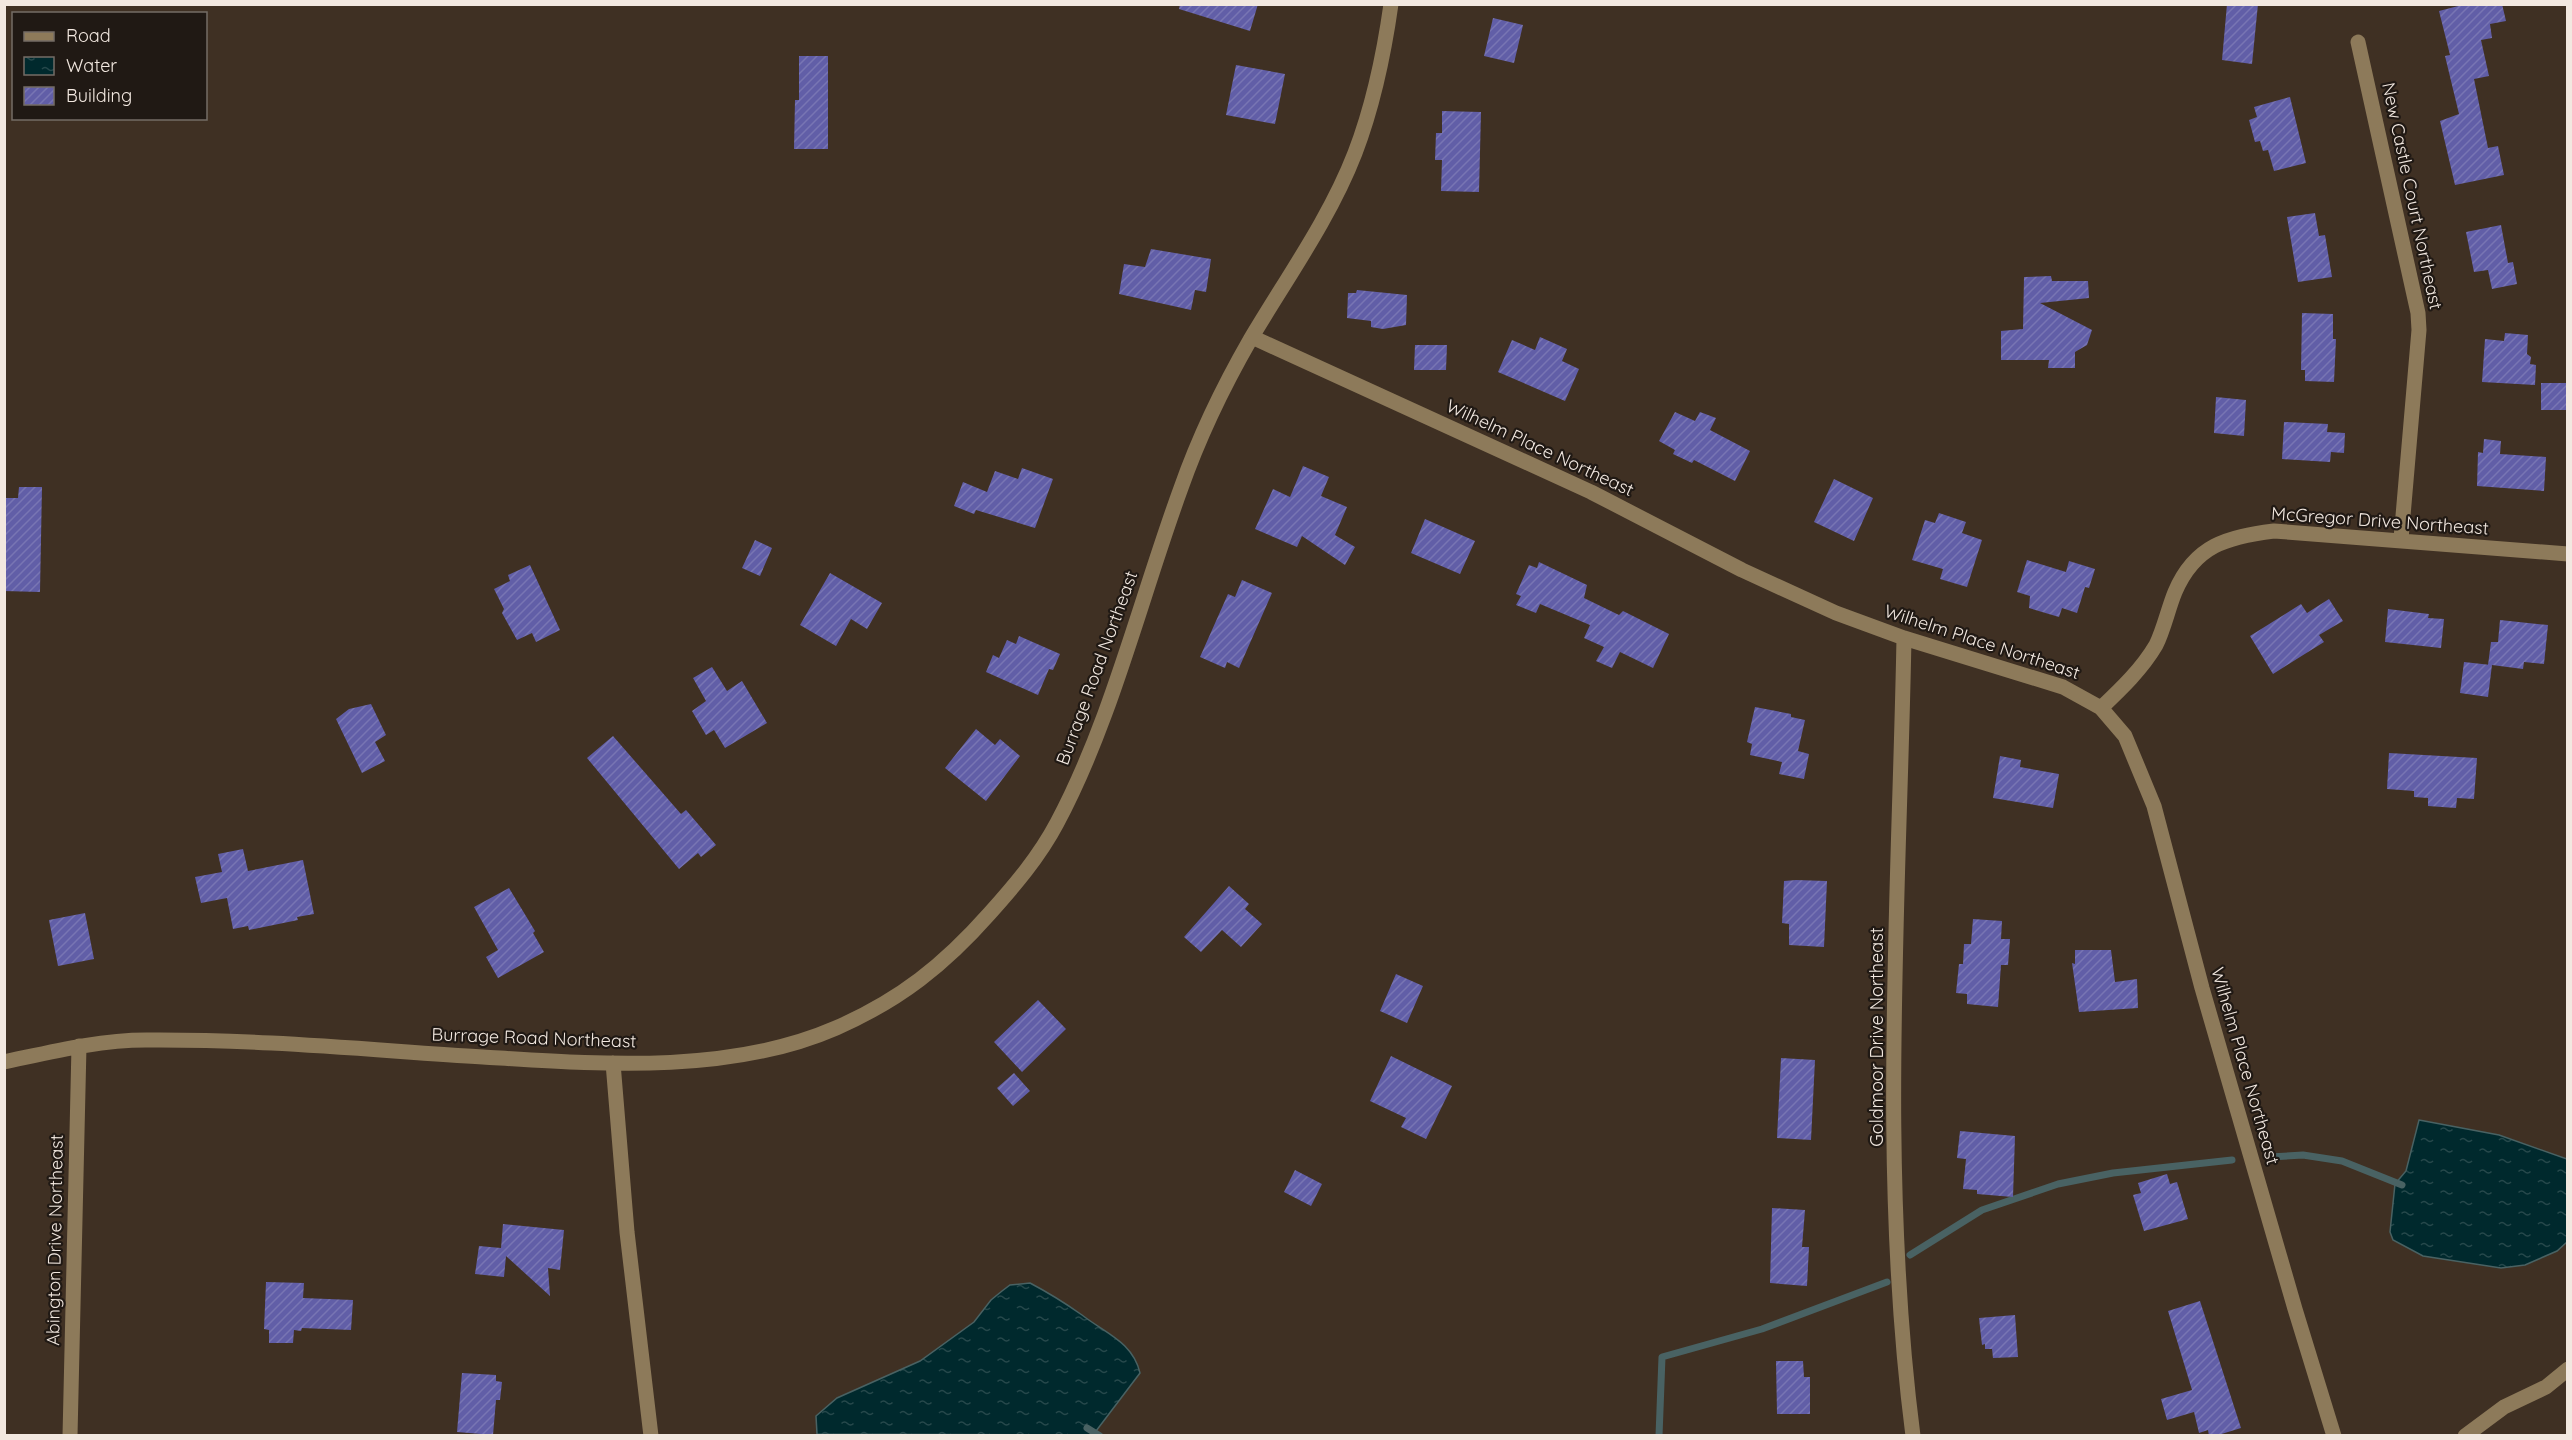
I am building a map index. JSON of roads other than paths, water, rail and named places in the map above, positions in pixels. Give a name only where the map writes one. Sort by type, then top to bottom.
[{"type":"street","name":"Burrage Road Northeast","points":[[4,1062],[79,1046],[141,1040],[270,1043],[613,1063],[693,1061],[741,1055],[834,1029],[895,998],[952,955],[1036,858],[1058,822],[1090,754],[1183,481],[1227,382],[1251,337],[1302,256],[1354,154],[1369,113],[1392,4]]},
{"type":"street","name":"New Castle Court Northeast","points":[[2358,42],[2418,312],[2419,330],[2401,539]]},
{"type":"street","name":"Wilhelm Place Northeast","points":[[1251,337],[1591,492],[1763,579],[1836,612],[1904,638],[2063,687],[2101,708],[2125,736],[2154,806],[2202,988],[2334,1436]]},
{"type":"street","name":"McGregor Drive Northeast","points":[[2101,708],[2127,684],[2156,645],[2175,591],[2196,556],[2227,540],[2274,531],[2401,539],[2568,554]]},
{"type":"street","name":"Goldmoor Drive Northeast","points":[[1904,638],[1894,997],[1898,1263],[1903,1360],[1913,1436]]},
{"type":"street","name":"Abington Drive Northeast","points":[[70,1436],[79,1046]]},
{"type":"street","points":[[613,1063],[627,1232],[651,1436]]},
{"type":"street","points":[[2466,1436],[2505,1407],[2546,1387],[2568,1369]]},
{"type":"water","points":[[2419,1120],[2499,1135],[2567,1159],[2567,1242],[2557,1251],[2525,1265],[2501,1268],[2423,1256],[2393,1240],[2390,1232],[2395,1184],[2406,1171]]},
{"type":"water","points":[[1030,1283],[1063,1302],[1117,1339],[1131,1353],[1136,1362],[1140,1373],[1093,1435],[817,1434],[816,1416],[837,1398],[920,1361],[974,1322],[991,1300],[1010,1285]]},
{"type":"waterway","points":[[2270,1157],[2303,1155],[2342,1161],[2402,1185]]},
{"type":"waterway","points":[[1910,1255],[1982,1210],[2058,1184],[2113,1173],[2232,1160]]},
{"type":"waterway","points":[[1659,1436],[1662,1357],[1762,1329],[1887,1282]]},
{"type":"waterway","points":[[1087,1428],[1100,1436]]}]
